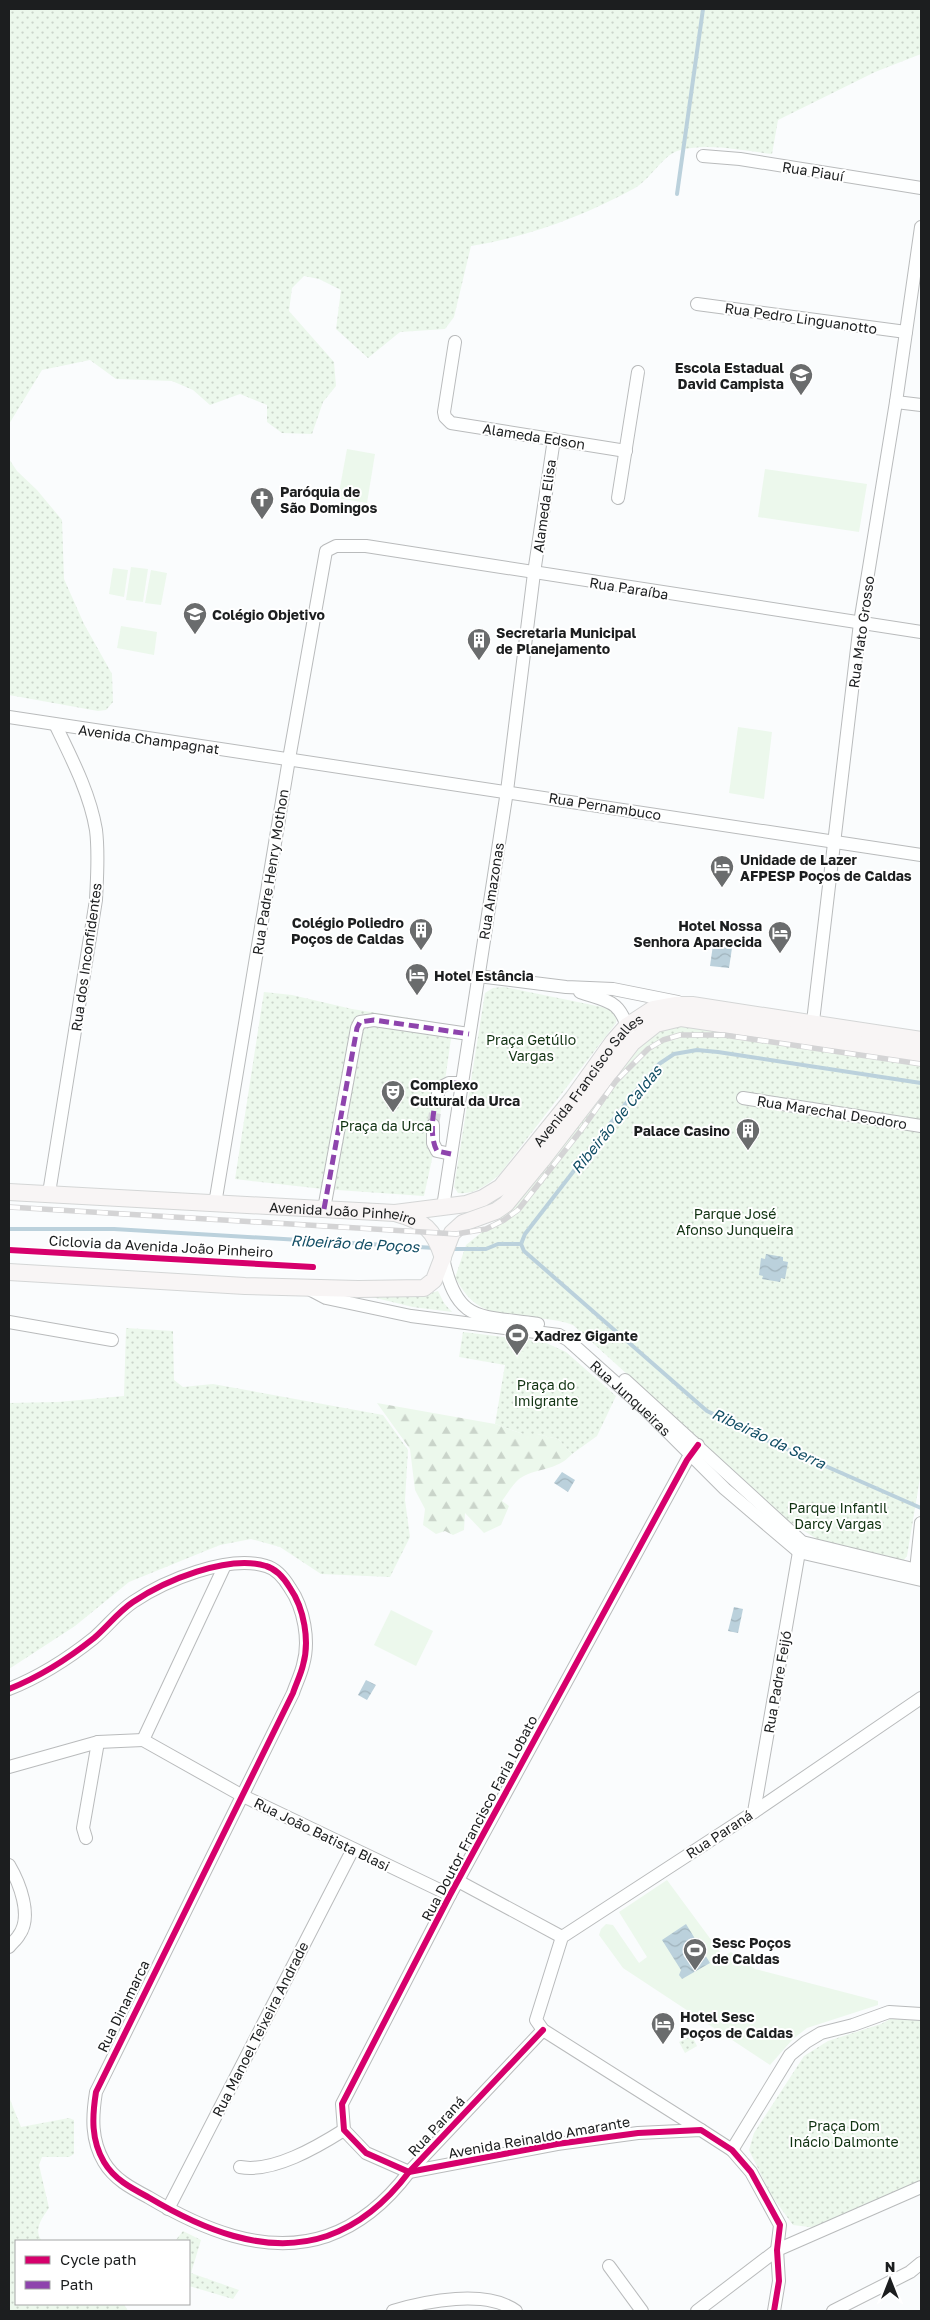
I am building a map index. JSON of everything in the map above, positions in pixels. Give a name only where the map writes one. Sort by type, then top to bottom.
[{"type":"main road","name":"Avenida Francisco Salles","points":[[395,1213],[475,1201],[501,1187],[573,1098],[613,1042],[627,1026],[653,1010],[675,1005],[692,1005],[921,1054]]},
{"type":"main road","name":"Avenida Francisco Salles","points":[[443,1256],[452,1233],[463,1223],[496,1211],[506,1204],[632,1043],[656,1024],[681,1018],[921,1040]]},
{"type":"main road","name":"Avenida João Pinheiro","points":[[9,1192],[395,1213],[421,1222],[431,1230],[443,1256]]},
{"type":"main road","points":[[9,1272],[307,1288],[418,1289],[429,1285],[443,1256]]},
{"type":"street","name":"Rua Piauí","points":[[704,156],[740,159],[921,188]]},
{"type":"street","name":"Rua Mato Grosso","points":[[812,1031],[836,842],[860,623],[896,402],[921,227]]},
{"type":"street","name":"Rua Pedro Linguanotto","points":[[697,304],[906,332]]},
{"type":"street","name":"Alameda Edson","points":[[454,342],[445,417],[452,423],[626,451]]},
{"type":"street","points":[[618,498],[638,372]]},
{"type":"street","points":[[896,402],[921,405]]},
{"type":"street","name":"Alameda Elisa","points":[[534,573],[554,439]]},
{"type":"street","name":"Rua Paraíba","points":[[336,546],[366,546],[921,632]]},
{"type":"street","name":"Rua Padre Henry Mothon","points":[[215,1204],[289,758],[326,551],[336,546]]},
{"type":"street","name":"Rua Amazonas","points":[[443,1207],[507,791],[534,573]]},
{"type":"street","name":"Avenida Champagnat","points":[[9,718],[289,758]]},
{"type":"street","name":"Rua dos Inconfidentes","points":[[49,1193],[96,900],[98,860],[96,830],[86,792],[56,726]]},
{"type":"street","name":"Rua Pernambuco","points":[[289,758],[921,854]]},
{"type":"street","points":[[478,976],[566,987],[613,989],[692,1005]]},
{"type":"street","points":[[566,987],[610,1002],[620,1009],[632,1043]]},
{"type":"street","points":[[324,1209],[357,1028],[360,1022],[374,1020],[469,1034]]},
{"type":"street","points":[[437,1100],[439,1088],[449,1083],[461,1082]]},
{"type":"street","name":"Rua Marechal Deodoro","points":[[742,1098],[921,1126]]},
{"type":"street","points":[[433,1125],[432,1143],[438,1150],[452,1154]]},
{"type":"street","name":"Rua Junqueiras","points":[[443,1256],[453,1293],[466,1309],[483,1315],[562,1327],[573,1333],[695,1449],[726,1489],[799,1552],[920,1573]]},
{"type":"street","name":"Rua Junqueiras","points":[[307,1288],[326,1298],[411,1316],[559,1335],[568,1340],[618,1385],[733,1480],[802,1542],[920,1573]]},
{"type":"street","points":[[9,1322],[112,1340]]},
{"type":"street","name":"Rua Doutor Francisco Faria Lobato","points":[[344,2130],[342,2104],[450,1895],[695,1449]]},
{"type":"street","points":[[920,1573],[921,1528]]},
{"type":"street","name":"Rua Padre Feijó","points":[[754,1812],[799,1552]]},
{"type":"street","name":"Rua Dinamarca","points":[[9,1689],[61,1661],[94,1638],[131,1603],[188,1575],[224,1565],[245,1562],[267,1566],[282,1576],[296,1595],[303,1618],[306,1643],[304,1664],[293,1693],[241,1794],[96,2092],[92,2120],[104,2162],[119,2180],[168,2210]]},
{"type":"street","points":[[9,1767],[98,1742],[143,1740],[224,1565]]},
{"type":"street","name":"Rua Paraná","points":[[562,1937],[754,1812],[921,1698]]},
{"type":"street","name":"Rua João Batista Blasi","points":[[143,1740],[241,1794],[450,1895]]},
{"type":"street","points":[[86,1838],[83,1828],[98,1742]]},
{"type":"street","name":"Rua Manoel Teixeira Andrade","points":[[168,2210],[353,1849]]},
{"type":"street","points":[[9,1864],[23,1902],[25,1920],[20,1934],[9,1947]]},
{"type":"street","points":[[458,1881],[562,1937],[536,2020],[543,2030],[732,2150],[751,2172],[780,2225],[777,2250],[778,2281],[774,2311]]},
{"type":"street","points":[[732,2150],[790,2055],[806,2042],[821,2033],[889,2012],[921,2014]]},
{"type":"street","name":"Rua Paraná","points":[[168,2210],[194,2223],[222,2233],[261,2242],[292,2242],[326,2236],[359,2222],[395,2191],[409,2172],[543,2030]]},
{"type":"street","points":[[240,2167],[251,2169],[313,2149],[344,2130],[366,2153],[409,2172]]},
{"type":"street","name":"Avenida Reinaldo Amarante","points":[[409,2172],[566,2143],[638,2133],[701,2130]]},
{"type":"street","points":[[698,2311],[777,2250],[921,2187]]},
{"type":"street","points":[[834,2311],[910,2272],[921,2263]]},
{"type":"street","points":[[609,2266],[642,2311]]},
{"type":"street","points":[[393,2311],[426,2302],[462,2299],[490,2301],[510,2307],[516,2311]]},
{"type":"green space","points":[[9,9],[921,9],[921,54],[875,72],[778,120],[772,154],[712,147],[688,148],[677,151],[666,158],[646,180],[635,188],[596,208],[534,231],[471,246],[454,317],[445,329],[400,332],[368,358],[336,329],[341,290],[319,279],[304,276],[292,288],[289,311],[334,362],[336,386],[323,402],[312,434],[282,433],[267,422],[267,405],[240,394],[210,405],[193,390],[172,381],[116,379],[90,360],[42,370],[9,424]]},
{"type":"green space","points":[[347,449],[375,454],[367,503],[338,498]]},
{"type":"green space","points":[[9,459],[17,471],[37,490],[62,520],[64,579],[84,624],[112,674],[113,702],[106,710],[98,711],[9,695]]},
{"type":"green space","points":[[765,469],[867,484],[859,532],[758,517]]},
{"type":"green space","points":[[131,567],[148,569],[143,602],[126,600]]},
{"type":"green space","points":[[113,568],[128,570],[124,597],[109,594]]},
{"type":"green space","points":[[151,570],[167,573],[161,605],[145,603]]},
{"type":"green space","points":[[121,626],[157,632],[154,655],[117,648]]},
{"type":"green space","points":[[738,727],[772,732],[764,799],[729,793]]},
{"type":"green space","name":"Praça Getúlio Vargas","points":[[504,987],[607,1008],[617,1016],[616,1023],[499,1175],[475,1191],[458,1193],[454,1187],[485,993],[493,988]]},
{"type":"green space","name":"Praça da Urca","points":[[264,992],[292,995],[352,1009],[453,1025],[437,1136],[424,1196],[323,1189],[235,1179]]},
{"type":"green space","name":"Parque José Afonso Junqueira","points":[[680,1025],[921,1060],[921,1472],[907,1556],[902,1562],[825,1544],[790,1522],[573,1325],[549,1319],[510,1316],[486,1309],[469,1297],[455,1278],[466,1245],[508,1211],[530,1189],[614,1073],[653,1033]]},
{"type":"green space","points":[[438,1291],[444,1303],[452,1312],[413,1307],[351,1292],[427,1294]]},
{"type":"green space","points":[[126,1328],[173,1331],[174,1380],[183,1387],[213,1384],[383,1415],[408,1450],[405,1500],[410,1537],[390,1577],[321,1574],[280,1547],[251,1539],[220,1545],[129,1582],[75,1626],[9,1669],[9,1403],[58,1402],[124,1396]]},
{"type":"green space","name":"Praça do Imigrante","points":[[463,1332],[544,1342],[566,1352],[616,1396],[597,1436],[572,1454],[558,1439],[537,1434],[523,1434],[495,1424],[505,1365],[459,1357]]},
{"type":"green space","name":"Xadrez Gigante","points":[[513,1348],[526,1353],[521,1364],[509,1359]]},
{"type":"green space","points":[[377,1403],[495,1424],[523,1434],[537,1434],[558,1439],[572,1454],[566,1460],[553,1467],[526,1475],[517,1481],[502,1501],[509,1506],[501,1525],[484,1533],[465,1513],[464,1530],[453,1535],[445,1531],[436,1534],[423,1525],[425,1509],[415,1490],[410,1449]]},
{"type":"green space","points":[[391,1610],[433,1631],[416,1666],[374,1645]]},
{"type":"green space","name":"Sesc Poços de Caldas","points":[[667,1880],[723,1956],[731,1952],[755,1969],[878,2001],[878,2005],[807,2028],[793,2039],[770,2065],[623,1968],[599,1935],[601,1929],[606,1924],[613,1925],[639,1963],[647,1957],[619,1912]]},
{"type":"green space","name":"Praça Dom Inácio Dalmonte","points":[[892,2018],[921,2020],[921,2183],[830,2226],[809,2227],[793,2225],[771,2195],[749,2150],[754,2133],[804,2056],[828,2041],[881,2024]]},
{"type":"green space","points":[[692,2036],[697,2046],[685,2053],[679,2042]]},
{"type":"green space","points":[[9,2097],[21,2127],[69,2118],[74,2120],[74,2154],[69,2157],[42,2157],[39,2165],[49,2208],[38,2228],[41,2240],[15,2240],[15,2305],[125,2305],[128,2311],[9,2311]]},
{"type":"green space","points":[[183,2231],[201,2240],[191,2273],[239,2290],[233,2299],[190,2286],[190,2240],[176,2240]]},
{"type":"water","points":[[713,945],[732,948],[729,968],[710,966]]},
{"type":"water","points":[[766,1254],[783,1257],[783,1261],[788,1262],[785,1279],[781,1278],[780,1282],[762,1279],[763,1276],[759,1275],[761,1258],[765,1259]]},
{"type":"water","points":[[562,1472],[575,1480],[568,1492],[554,1483]]},
{"type":"water","points":[[734,1607],[743,1609],[738,1633],[728,1631]]},
{"type":"water","points":[[366,1680],[376,1685],[367,1700],[358,1695]]},
{"type":"water","points":[[686,1924],[710,1963],[682,1979],[679,1975],[681,1970],[662,1940]]},
{"type":"waterway","points":[[677,194],[703,9]]},
{"type":"waterway","name":"Ribeirão de Caldas","points":[[521,1244],[525,1234],[634,1093],[659,1064],[674,1054],[697,1050],[718,1052],[921,1083]]},
{"type":"waterway","name":"Ribeirão de Poços","points":[[9,1229],[114,1229],[435,1248]]},
{"type":"waterway","name":"Ribeirão de Poços","points":[[450,1249],[486,1249],[498,1244],[521,1244]]},
{"type":"waterway","name":"Ribeirão da Serra","points":[[521,1244],[524,1251],[707,1411],[764,1439],[921,1508]]},
{"type":"tunnel","points":[[433,1125],[437,1100]]},
{"type":"railway","points":[[9,1207],[456,1234],[486,1229],[518,1210],[582,1129],[616,1081],[648,1049],[663,1040],[680,1035],[724,1035],[921,1064]]},
{"type":"marked path","points":[[324,1209],[357,1028],[360,1022],[374,1020],[469,1034]]},
{"type":"marked path","points":[[451,1154],[437,1151],[434,1144],[432,1129],[434,1111],[439,1088],[449,1083],[461,1083]]},
{"type":"cycle path","name":"Ciclovia da Avenida João Pinheiro","points":[[9,1250],[313,1267]]},
{"type":"cycle path","points":[[698,1445],[687,1460],[450,1895],[342,2104],[344,2130],[366,2153],[409,2172],[557,2144],[638,2133],[701,2130],[732,2150],[751,2172],[780,2225],[777,2250],[779,2281],[774,2311]]},
{"type":"cycle path","points":[[9,1689],[42,1673],[74,1653],[94,1638],[117,1615],[146,1594],[179,1578],[215,1567],[251,1563],[274,1569],[288,1584],[302,1615],[306,1635],[305,1656],[293,1693],[96,2092],[93,2119],[95,2137],[100,2154],[108,2168],[129,2186],[189,2219],[234,2236],[280,2243],[304,2242],[327,2236],[351,2225],[383,2201],[543,2030]]},
{"type":"place","name":"Escola Estadual David Campista","points":[[801,396]]},
{"type":"place","name":"Paróquia de São Domingos","points":[[262,520]]},
{"type":"place","name":"Colégio Objetivo","points":[[195,635]]},
{"type":"place","name":"Secretaria Municipal de Planejamento","points":[[479,661]]},
{"type":"place","name":"Unidade de Lazer AFPESP Poços de Caldas","points":[[722,888]]},
{"type":"place","name":"Colégio Poliedro Poços de Caldas","points":[[421,951]]},
{"type":"place","name":"Hotel Nossa Senhora Aparecida","points":[[780,954]]},
{"type":"place","name":"Hotel Estância","points":[[417,996]]},
{"type":"place","name":"Complexo Cultural da Urca","points":[[393,1113]]},
{"type":"place","name":"Palace Casino","points":[[748,1151]]},
{"type":"place","name":"Xadrez Gigante","points":[[517,1356]]},
{"type":"place","name":"Sesc Poços de Caldas","points":[[695,1971]]},
{"type":"place","name":"Hotel Sesc Poços de Caldas","points":[[663,2045]]},
{"type":"park label","name":"Parque Infantil Darcy Vargas","points":[[838,1515]]}]
